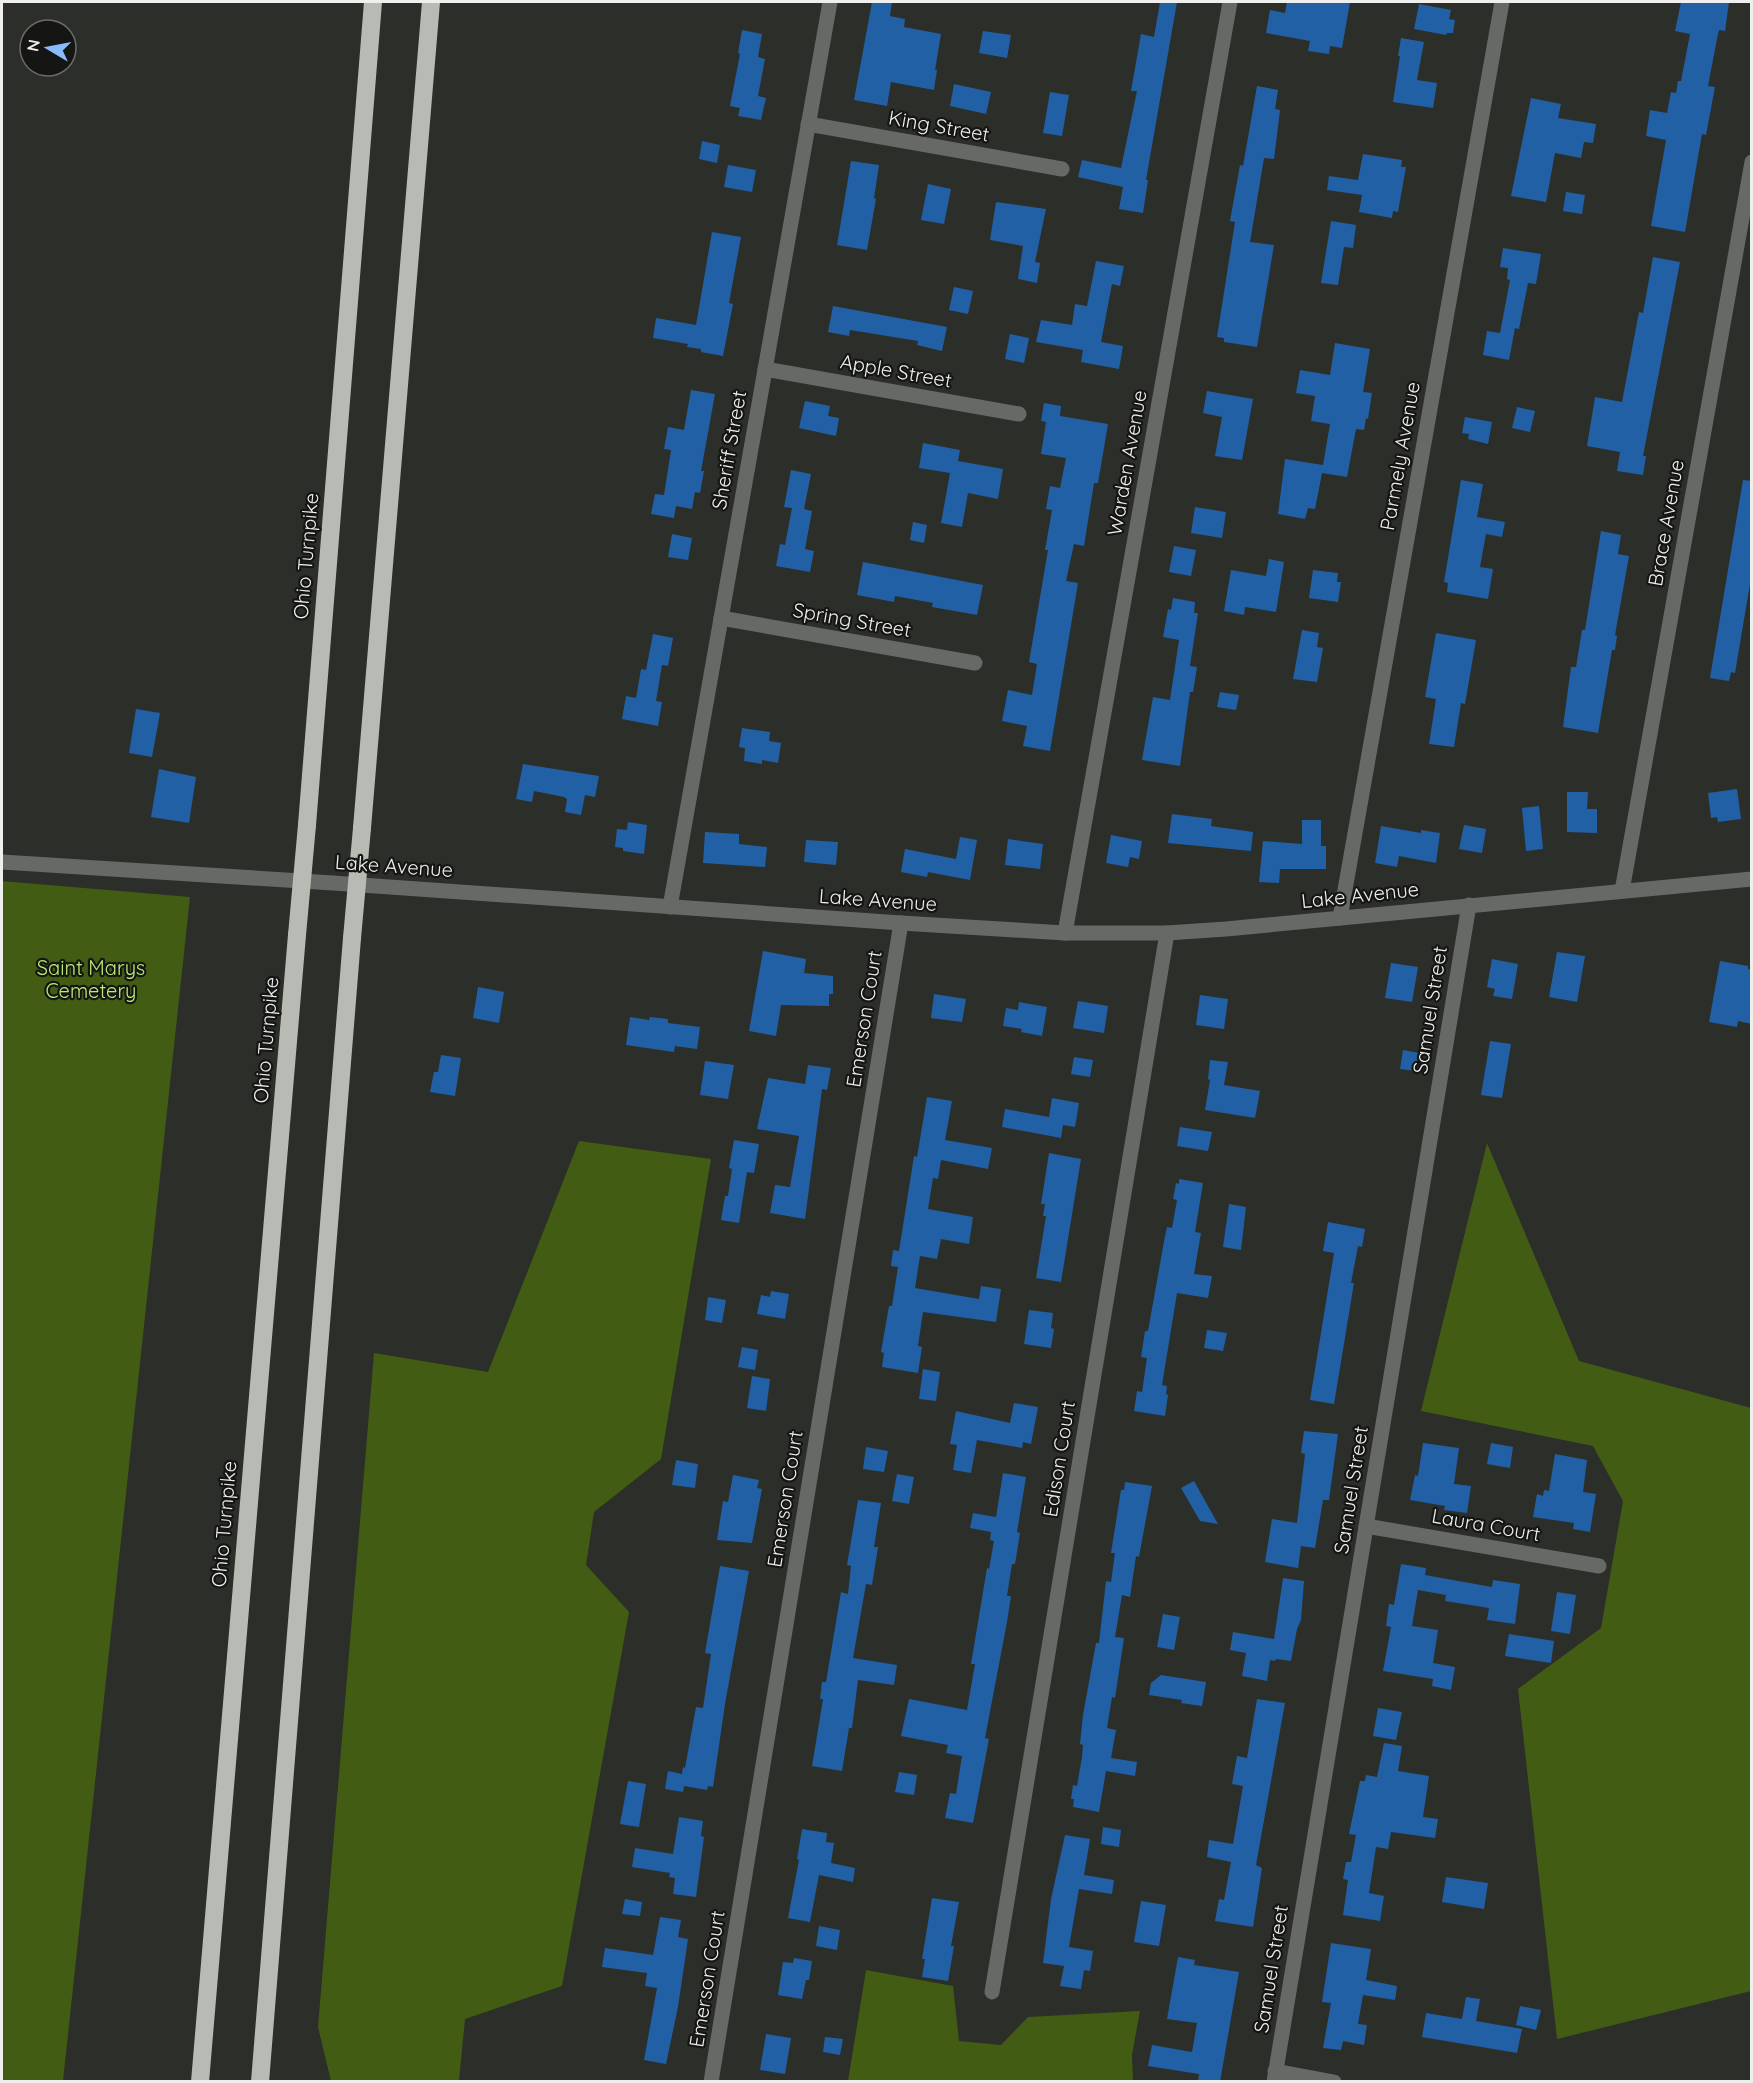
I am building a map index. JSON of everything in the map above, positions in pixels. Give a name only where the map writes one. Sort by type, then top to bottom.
[{"type":"highway","name":"Ohio Turnpike","points":[[200,2082],[307,825],[373,2]]},
{"type":"highway","points":[[260,2082],[352,938],[431,2]]},
{"type":"street","name":"Sheriff Street","points":[[670,907],[830,2]]},
{"type":"street","name":"Warden Avenue","points":[[1065,933],[1230,2]]},
{"type":"street","name":"Parmely Avenue","points":[[1340,918],[1502,2]]},
{"type":"street","name":"King Street","points":[[808,124],[1062,169]]},
{"type":"street","name":"Brace Avenue","points":[[1622,891],[1752,162]]},
{"type":"street","name":"Apple Street","points":[[765,369],[1019,414]]},
{"type":"street","name":"Spring Street","points":[[721,618],[975,663]]},
{"type":"street","name":"Lake Avenue","points":[[2,862],[345,883],[1065,933],[1167,933],[1752,879]]},
{"type":"street","name":"Samuel Street","points":[[1275,2076],[1469,905]]},
{"type":"street","name":"Emerson Court","points":[[711,2082],[901,923]]},
{"type":"street","name":"Edison Court","points":[[992,1992],[1167,933]]},
{"type":"street","name":"Laura Court","points":[[1366,1526],[1599,1566]]},
{"type":"street","points":[[1275,2076],[1334,2082]]},
{"type":"green space","name":"Saint Marys Cemetery","points":[[2,881],[190,897],[63,2081],[2,2081]]},
{"type":"green space","points":[[579,1141],[711,1159],[661,1459],[594,1512],[586,1565],[629,1612],[562,1986],[465,2019],[459,2081],[331,2081],[318,2027],[374,1353],[488,1372]]},
{"type":"green space","points":[[1487,1143],[1579,1361],[1751,1408],[1751,1991],[1557,2039],[1518,1689],[1601,1628],[1623,1501],[1593,1446],[1421,1411]]},
{"type":"green space","points":[[866,1970],[953,1986],[959,2041],[1001,2045],[1028,2017],[1140,2011],[1132,2055],[1133,2081],[848,2081]]},
{"type":"building","points":[[872,2],[892,2],[890,16],[905,19],[904,27],[941,34],[934,90],[891,82],[887,106],[854,100]]},
{"type":"building","points":[[1160,2],[1177,2],[1146,180],[1148,180],[1143,213],[1119,209],[1123,187],[1078,177],[1082,160],[1121,168],[1137,91],[1131,91],[1141,34],[1154,37]]},
{"type":"building","points":[[1287,2],[1350,2],[1342,48],[1330,46],[1329,54],[1308,51],[1310,41],[1266,33],[1270,10],[1285,13]]},
{"type":"building","points":[[1681,2],[1729,2],[1725,31],[1719,30],[1708,86],[1715,87],[1706,135],[1702,134],[1685,232],[1651,226],[1666,140],[1646,136],[1650,110],[1667,113],[1671,92],[1676,93],[1678,81],[1681,81],[1690,34],[1675,31]]},
{"type":"building","points":[[1419,4],[1451,10],[1449,19],[1455,20],[1453,33],[1446,35],[1414,29]]},
{"type":"building","points":[[742,30],[762,34],[758,57],[765,59],[758,96],[766,98],[761,120],[738,116],[740,108],[730,106]]},
{"type":"building","points":[[983,31],[1011,35],[1007,58],[979,53]]},
{"type":"building","points":[[1401,38],[1424,42],[1417,80],[1437,83],[1433,108],[1393,102]]},
{"type":"building","points":[[954,84],[991,92],[986,114],[950,106]]},
{"type":"building","points":[[1257,86],[1278,90],[1275,109],[1280,110],[1274,159],[1264,158],[1250,242],[1274,245],[1257,347],[1224,342],[1224,338],[1217,337],[1235,222],[1230,221],[1240,165],[1243,166]]},
{"type":"building","points":[[1050,92],[1069,95],[1062,136],[1043,133]]},
{"type":"building","points":[[1531,98],[1561,104],[1558,118],[1596,124],[1593,143],[1584,142],[1581,158],[1555,153],[1546,202],[1511,196]]},
{"type":"building","points":[[702,141],[720,145],[717,163],[699,159]]},
{"type":"building","points":[[1363,154],[1402,160],[1401,167],[1406,167],[1398,212],[1393,211],[1392,218],[1359,212],[1362,195],[1327,190],[1329,176],[1358,180]]},
{"type":"building","points":[[851,161],[879,165],[867,250],[837,245]]},
{"type":"building","points":[[728,165],[756,170],[752,192],[724,187]]},
{"type":"building","points":[[928,184],[951,189],[944,224],[921,220]]},
{"type":"building","points":[[1566,192],[1585,195],[1582,214],[1563,211]]},
{"type":"building","points":[[996,202],[1046,209],[1035,262],[1040,263],[1037,283],[1018,279],[1023,246],[990,240]]},
{"type":"building","points":[[1331,221],[1356,225],[1353,248],[1344,247],[1338,285],[1321,283]]},
{"type":"building","points":[[712,232],[741,237],[729,303],[733,304],[723,356],[701,352],[701,349],[687,347],[688,344],[653,338],[656,318],[696,325]]},
{"type":"building","points":[[1503,248],[1541,254],[1536,284],[1528,283],[1519,329],[1515,328],[1509,360],[1483,355],[1487,331],[1500,333],[1510,280],[1507,279],[1508,268],[1500,267]]},
{"type":"building","points":[[1653,257],[1680,262],[1643,456],[1646,456],[1643,475],[1617,471],[1620,452],[1587,446],[1595,397],[1622,402],[1639,312],[1643,313]]},
{"type":"building","points":[[1096,261],[1124,266],[1120,286],[1112,284],[1101,342],[1123,346],[1119,369],[1081,362],[1083,350],[1036,342],[1041,320],[1072,325],[1075,304],[1087,306]]},
{"type":"building","points":[[954,287],[973,291],[968,314],[949,310]]},
{"type":"building","points":[[833,306],[947,327],[942,351],[917,345],[918,341],[850,330],[849,336],[828,332]]},
{"type":"building","points":[[1010,334],[1029,338],[1024,363],[1005,359]]},
{"type":"building","points":[[1335,343],[1370,349],[1363,392],[1372,393],[1368,419],[1366,418],[1364,430],[1356,429],[1347,477],[1322,473],[1315,509],[1308,508],[1305,519],[1278,514],[1285,459],[1323,465],[1330,424],[1311,421],[1315,396],[1296,393],[1300,370],[1330,375]]},
{"type":"building","points":[[691,390],[715,394],[701,471],[704,471],[700,493],[695,492],[692,509],[676,506],[674,518],[651,514],[655,494],[664,495],[671,450],[664,449],[668,427],[684,430]]},
{"type":"building","points":[[1207,391],[1253,399],[1242,460],[1215,456],[1222,417],[1203,413]]},
{"type":"building","points":[[805,401],[830,406],[828,416],[839,418],[836,436],[799,428]]},
{"type":"building","points":[[1044,403],[1061,406],[1060,416],[1108,424],[1098,483],[1094,483],[1084,546],[1074,544],[1066,581],[1078,583],[1050,751],[1023,746],[1027,726],[1002,721],[1008,690],[1032,695],[1037,664],[1029,662],[1048,550],[1045,550],[1052,510],[1046,509],[1050,486],[1060,488],[1066,458],[1041,454],[1046,422],[1041,421]]},
{"type":"building","points":[[1517,407],[1535,411],[1530,432],[1512,428]]},
{"type":"building","points":[[1465,417],[1492,422],[1488,444],[1468,439],[1469,434],[1462,433]]},
{"type":"building","points":[[923,443],[960,450],[958,461],[1003,469],[998,499],[968,493],[962,527],[941,523],[950,473],[919,468]]},
{"type":"building","points":[[791,470],[811,474],[804,509],[812,511],[805,549],[814,551],[810,572],[776,566],[780,544],[785,545],[792,508],[784,507]]},
{"type":"building","points":[[1461,480],[1483,484],[1477,517],[1505,522],[1502,537],[1486,534],[1480,567],[1493,569],[1488,599],[1447,592],[1448,583],[1444,582]]},
{"type":"building","points":[[1743,480],[1752,481],[1752,572],[1735,673],[1731,672],[1729,681],[1710,678]]},
{"type":"building","points":[[1195,507],[1226,512],[1222,538],[1191,533]]},
{"type":"building","points":[[913,522],[927,525],[924,543],[910,540]]},
{"type":"building","points":[[1601,531],[1621,535],[1618,554],[1629,556],[1615,635],[1617,636],[1615,650],[1612,650],[1598,733],[1563,727],[1571,667],[1576,667],[1582,630],[1585,630]]},
{"type":"building","points":[[672,534],[692,538],[688,560],[668,557]]},
{"type":"building","points":[[1174,546],[1196,550],[1191,576],[1169,572]]},
{"type":"building","points":[[1269,559],[1284,562],[1276,612],[1245,607],[1244,615],[1224,611],[1231,570],[1266,576]]},
{"type":"building","points":[[863,562],[983,585],[977,615],[932,607],[933,603],[895,596],[894,602],[857,595]]},
{"type":"building","points":[[1313,570],[1338,573],[1337,582],[1341,582],[1338,602],[1309,598]]},
{"type":"building","points":[[1173,598],[1195,602],[1194,613],[1198,613],[1190,666],[1197,667],[1193,692],[1190,692],[1180,766],[1142,760],[1153,697],[1170,700],[1179,640],[1163,637],[1168,609],[1171,610]]},
{"type":"building","points":[[1302,630],[1319,633],[1317,647],[1323,648],[1317,682],[1293,679]]},
{"type":"building","points":[[1436,633],[1476,640],[1465,704],[1461,703],[1454,747],[1429,744],[1436,699],[1425,697]]},
{"type":"building","points":[[653,634],[673,638],[668,666],[662,665],[656,701],[662,702],[658,726],[622,719],[626,696],[636,698],[641,669],[646,670]]},
{"type":"building","points":[[1220,692],[1239,695],[1236,710],[1217,707]]},
{"type":"building","points":[[136,709],[160,713],[152,757],[129,753]]},
{"type":"building","points":[[742,728],[770,732],[769,741],[781,743],[778,763],[762,760],[762,764],[744,761],[745,748],[739,747]]},
{"type":"building","points":[[523,764],[599,776],[595,797],[585,795],[581,815],[565,812],[567,799],[564,797],[534,791],[532,802],[516,799]]},
{"type":"building","points":[[159,769],[196,777],[189,823],[151,817]]},
{"type":"building","points":[[1737,789],[1741,819],[1718,822],[1717,817],[1711,818],[1708,793]]},
{"type":"building","points":[[1567,792],[1588,792],[1587,809],[1597,809],[1597,833],[1567,832]]},
{"type":"building","points":[[1539,806],[1543,849],[1526,851],[1522,808]]},
{"type":"building","points":[[1172,814],[1212,819],[1211,826],[1253,832],[1251,851],[1168,843]]},
{"type":"building","points":[[1302,820],[1321,820],[1321,846],[1326,846],[1326,869],[1280,869],[1279,883],[1259,882],[1263,841],[1302,844]]},
{"type":"building","points":[[628,822],[647,825],[644,854],[623,851],[623,848],[615,847],[617,829],[627,830]]},
{"type":"building","points":[[1464,825],[1486,829],[1482,853],[1459,849]]},
{"type":"building","points":[[1381,826],[1421,833],[1421,830],[1440,833],[1436,863],[1399,856],[1397,867],[1375,863]]},
{"type":"building","points":[[705,832],[739,834],[739,844],[767,847],[765,867],[703,863]]},
{"type":"building","points":[[1111,835],[1142,841],[1139,859],[1130,857],[1128,867],[1106,863]]},
{"type":"building","points":[[960,837],[977,840],[970,880],[928,872],[927,877],[901,872],[905,849],[956,859]]},
{"type":"building","points":[[1008,839],[1043,844],[1040,869],[1005,865]]},
{"type":"building","points":[[806,840],[838,842],[836,865],[804,862]]},
{"type":"building","points":[[763,951],[806,959],[804,973],[833,976],[833,994],[829,994],[829,1006],[781,1005],[776,1036],[749,1031]]},
{"type":"building","points":[[1557,952],[1585,956],[1577,1002],[1549,997]]},
{"type":"building","points":[[1492,959],[1518,964],[1512,999],[1493,996],[1495,989],[1487,987]]},
{"type":"building","points":[[1720,961],[1748,966],[1748,969],[1752,970],[1752,1024],[1738,1021],[1737,1027],[1709,1022]]},
{"type":"building","points":[[1391,963],[1418,967],[1412,1002],[1385,998]]},
{"type":"building","points":[[478,987],[504,992],[499,1023],[473,1018]]},
{"type":"building","points":[[934,994],[966,999],[962,1022],[931,1018]]},
{"type":"building","points":[[1200,995],[1228,999],[1224,1029],[1196,1025]]},
{"type":"building","points":[[1078,1001],[1108,1006],[1104,1033],[1073,1028]]},
{"type":"building","points":[[1019,1002],[1047,1007],[1042,1036],[1021,1032],[1022,1029],[1003,1026],[1006,1008],[1018,1010]]},
{"type":"building","points":[[630,1017],[649,1020],[650,1017],[668,1019],[668,1023],[700,1027],[697,1049],[675,1046],[674,1052],[626,1045]]},
{"type":"building","points":[[1490,1041],[1511,1044],[1502,1098],[1481,1095]]},
{"type":"building","points":[[1403,1050],[1419,1053],[1416,1071],[1400,1069]]},
{"type":"building","points":[[441,1055],[461,1058],[455,1096],[430,1092],[434,1072],[438,1072]]},
{"type":"building","points":[[1074,1057],[1093,1060],[1090,1077],[1071,1074]]},
{"type":"building","points":[[1210,1060],[1228,1062],[1224,1085],[1260,1091],[1255,1118],[1205,1110],[1210,1080],[1208,1079]]},
{"type":"building","points":[[705,1061],[734,1065],[728,1099],[700,1095]]},
{"type":"building","points":[[808,1065],[831,1068],[827,1090],[822,1089],[805,1219],[770,1213],[775,1185],[790,1187],[799,1136],[757,1129],[768,1078],[805,1084]]},
{"type":"building","points":[[927,1097],[952,1101],[945,1140],[992,1148],[988,1169],[941,1160],[938,1179],[933,1178],[928,1209],[973,1217],[969,1244],[941,1239],[937,1259],[920,1256],[915,1288],[979,1299],[981,1286],[1001,1289],[996,1322],[923,1312],[918,1346],[922,1347],[918,1373],[882,1367],[884,1353],[881,1352],[898,1267],[891,1266],[893,1250],[899,1251],[914,1156],[917,1157]]},
{"type":"building","points":[[1052,1098],[1079,1103],[1075,1127],[1063,1125],[1061,1138],[1002,1127],[1005,1109],[1049,1117]]},
{"type":"building","points":[[1180,1127],[1212,1132],[1208,1151],[1177,1146]]},
{"type":"building","points":[[734,1140],[759,1144],[754,1173],[747,1172],[739,1223],[721,1220],[725,1196],[728,1196],[732,1169],[729,1168]]},
{"type":"building","points":[[1049,1153],[1081,1159],[1061,1282],[1036,1278],[1046,1216],[1043,1216],[1045,1204],[1041,1204]]},
{"type":"building","points":[[1179,1179],[1203,1183],[1195,1232],[1201,1233],[1194,1274],[1212,1276],[1208,1298],[1177,1293],[1162,1385],[1167,1386],[1166,1394],[1168,1395],[1165,1416],[1134,1411],[1137,1391],[1142,1392],[1147,1358],[1141,1357],[1145,1331],[1148,1331],[1167,1227],[1172,1228],[1177,1200],[1173,1199]]},
{"type":"building","points":[[1229,1204],[1246,1207],[1241,1250],[1223,1247]]},
{"type":"building","points":[[1328,1222],[1365,1229],[1362,1247],[1358,1246],[1351,1283],[1354,1283],[1334,1404],[1310,1400],[1334,1253],[1323,1251]]},
{"type":"building","points":[[771,1291],[789,1294],[785,1319],[757,1314],[761,1295],[770,1297]]},
{"type":"building","points":[[708,1297],[726,1300],[722,1323],[705,1320]]},
{"type":"building","points":[[1029,1310],[1053,1313],[1051,1328],[1054,1329],[1051,1348],[1024,1344]]},
{"type":"building","points":[[1207,1330],[1227,1333],[1223,1351],[1204,1348]]},
{"type":"building","points":[[742,1347],[758,1350],[755,1370],[738,1367]]},
{"type":"building","points":[[923,1369],[940,1372],[936,1401],[919,1399]]},
{"type":"building","points":[[752,1376],[770,1379],[766,1411],[747,1408]]},
{"type":"building","points":[[1014,1403],[1038,1407],[1031,1444],[1023,1442],[1022,1448],[977,1440],[971,1473],[953,1470],[957,1445],[950,1444],[956,1411],[1010,1423]]},
{"type":"building","points":[[1304,1431],[1338,1434],[1329,1500],[1323,1500],[1315,1548],[1301,1546],[1298,1568],[1265,1562],[1272,1519],[1297,1523],[1305,1454],[1301,1453]]},
{"type":"building","points":[[1423,1443],[1459,1448],[1454,1484],[1471,1486],[1467,1513],[1444,1510],[1445,1506],[1410,1500],[1415,1475],[1418,1476]]},
{"type":"building","points":[[1491,1443],[1513,1447],[1510,1468],[1487,1464]]},
{"type":"building","points":[[866,1447],[888,1451],[884,1472],[863,1469]]},
{"type":"building","points":[[1555,1454],[1587,1460],[1583,1492],[1596,1494],[1590,1532],[1573,1529],[1574,1523],[1533,1517],[1537,1494],[1543,1496],[1544,1490],[1549,1491]]},
{"type":"building","points":[[676,1460],[698,1464],[695,1488],[672,1485]]},
{"type":"building","points":[[1003,1473],[1026,1477],[1017,1532],[1020,1533],[1007,1596],[1011,1596],[985,1738],[989,1739],[973,1823],[945,1818],[950,1793],[956,1794],[962,1756],[946,1753],[948,1745],[901,1736],[909,1699],[967,1710],[975,1664],[971,1664],[987,1568],[989,1569],[994,1541],[990,1540],[991,1532],[970,1528],[973,1513],[996,1517]]},
{"type":"building","points":[[897,1474],[914,1477],[909,1504],[892,1501]]},
{"type":"building","points":[[733,1475],[759,1480],[757,1488],[762,1489],[752,1543],[717,1540],[723,1501],[728,1502]]},
{"type":"building","points":[[1194,1481],[1218,1524],[1200,1521],[1181,1488]]},
{"type":"building","points":[[1125,1482],[1152,1486],[1139,1557],[1136,1556],[1130,1597],[1122,1595],[1115,1637],[1124,1638],[1115,1698],[1112,1697],[1107,1728],[1116,1730],[1111,1758],[1137,1762],[1135,1776],[1106,1771],[1099,1812],[1073,1807],[1074,1799],[1071,1799],[1073,1785],[1077,1786],[1082,1757],[1083,1745],[1080,1744],[1083,1715],[1096,1643],[1099,1643],[1106,1581],[1111,1582],[1115,1553],[1111,1553],[1121,1490],[1124,1490]]},
{"type":"building","points":[[858,1500],[881,1503],[874,1547],[878,1547],[872,1585],[866,1584],[853,1658],[897,1665],[894,1685],[858,1680],[852,1728],[849,1728],[842,1771],[812,1766],[823,1699],[820,1699],[822,1682],[826,1682],[841,1592],[848,1594],[851,1566],[847,1565]]},
{"type":"building","points":[[1401,1564],[1426,1568],[1425,1575],[1492,1587],[1493,1580],[1520,1584],[1515,1624],[1487,1620],[1489,1608],[1445,1601],[1446,1595],[1418,1590],[1412,1626],[1438,1630],[1433,1663],[1455,1667],[1451,1690],[1432,1686],[1433,1679],[1383,1671],[1391,1627],[1386,1626],[1389,1604],[1394,1605]]},
{"type":"building","points":[[720,1566],[749,1571],[725,1704],[713,1787],[708,1786],[707,1790],[684,1786],[683,1792],[665,1789],[668,1771],[682,1774],[683,1767],[685,1768],[696,1707],[703,1708],[711,1654],[705,1653]]},
{"type":"building","points":[[1283,1578],[1304,1581],[1301,1620],[1291,1661],[1270,1660],[1267,1681],[1242,1676],[1246,1653],[1230,1650],[1233,1632],[1274,1639]]},
{"type":"building","points":[[1557,1592],[1576,1595],[1570,1634],[1551,1631]]},
{"type":"building","points":[[1163,1614],[1180,1617],[1174,1650],[1157,1647]]},
{"type":"building","points":[[1509,1634],[1554,1641],[1551,1663],[1505,1656]]},
{"type":"building","points":[[1161,1675],[1206,1682],[1202,1706],[1181,1703],[1182,1700],[1149,1695],[1151,1683]]},
{"type":"building","points":[[1257,1699],[1285,1703],[1256,1865],[1262,1868],[1253,1927],[1215,1921],[1219,1899],[1224,1900],[1231,1862],[1207,1857],[1209,1840],[1233,1844],[1243,1786],[1232,1784],[1237,1756],[1247,1758]]},
{"type":"building","points":[[1378,1708],[1402,1712],[1396,1740],[1373,1736]]},
{"type":"building","points":[[1384,1743],[1402,1746],[1398,1771],[1429,1776],[1423,1817],[1438,1819],[1435,1838],[1391,1832],[1388,1849],[1376,1847],[1369,1893],[1384,1896],[1380,1921],[1343,1915],[1348,1880],[1343,1879],[1346,1862],[1351,1862],[1356,1835],[1349,1834],[1360,1781],[1365,1781],[1366,1775],[1377,1777]]},
{"type":"building","points":[[899,1772],[917,1775],[914,1795],[895,1792]]},
{"type":"building","points":[[628,1781],[646,1784],[639,1827],[620,1824]]},
{"type":"building","points":[[679,1817],[703,1821],[701,1836],[704,1837],[696,1897],[673,1894],[675,1878],[669,1877],[670,1873],[632,1867],[635,1848],[673,1854]]},
{"type":"building","points":[[1103,1827],[1121,1830],[1119,1847],[1101,1844]]},
{"type":"building","points":[[802,1829],[827,1833],[826,1842],[834,1843],[831,1863],[855,1868],[853,1882],[819,1875],[810,1922],[788,1918],[799,1860],[797,1859]]},
{"type":"building","points":[[1065,1835],[1090,1839],[1084,1875],[1114,1880],[1112,1894],[1079,1889],[1069,1947],[1093,1951],[1090,1971],[1084,1970],[1081,1989],[1060,1986],[1064,1966],[1043,1963],[1051,1899]]},
{"type":"building","points":[[1446,1877],[1488,1883],[1484,1909],[1442,1902]]},
{"type":"building","points":[[932,1898],[959,1902],[951,1946],[954,1946],[948,1981],[922,1977],[925,1959],[922,1959]]},
{"type":"building","points":[[625,1899],[642,1902],[640,1916],[622,1914]]},
{"type":"building","points":[[1141,1901],[1166,1905],[1159,1946],[1134,1942]]},
{"type":"building","points":[[660,1917],[681,1920],[678,1937],[688,1939],[678,2007],[666,2064],[644,2060],[657,1988],[645,1986],[647,1973],[602,1967],[605,1948],[653,1955]]},
{"type":"building","points":[[819,1926],[840,1930],[837,1950],[816,1946]]},
{"type":"building","points":[[1331,1943],[1371,1949],[1366,1980],[1397,1986],[1395,2000],[1363,1995],[1358,2024],[1367,2025],[1364,2045],[1343,2041],[1341,2050],[1323,2048],[1331,2003],[1322,2002]]},
{"type":"building","points":[[1178,1957],[1195,1960],[1194,1965],[1239,1972],[1220,2082],[1198,2082],[1199,2074],[1148,2066],[1152,2045],[1192,2052],[1197,2023],[1167,2019]]},
{"type":"building","points":[[794,1958],[812,1961],[809,1980],[806,1980],[802,1999],[778,1995],[783,1962],[793,1963]]},
{"type":"building","points":[[1466,1997],[1480,1999],[1476,2021],[1522,2029],[1517,2053],[1422,2037],[1426,2013],[1462,2019]]},
{"type":"building","points":[[1520,2006],[1541,2010],[1536,2030],[1516,2025]]},
{"type":"building","points":[[766,2034],[791,2038],[785,2074],[760,2070]]},
{"type":"building","points":[[825,2037],[843,2039],[840,2055],[823,2052]]}]
